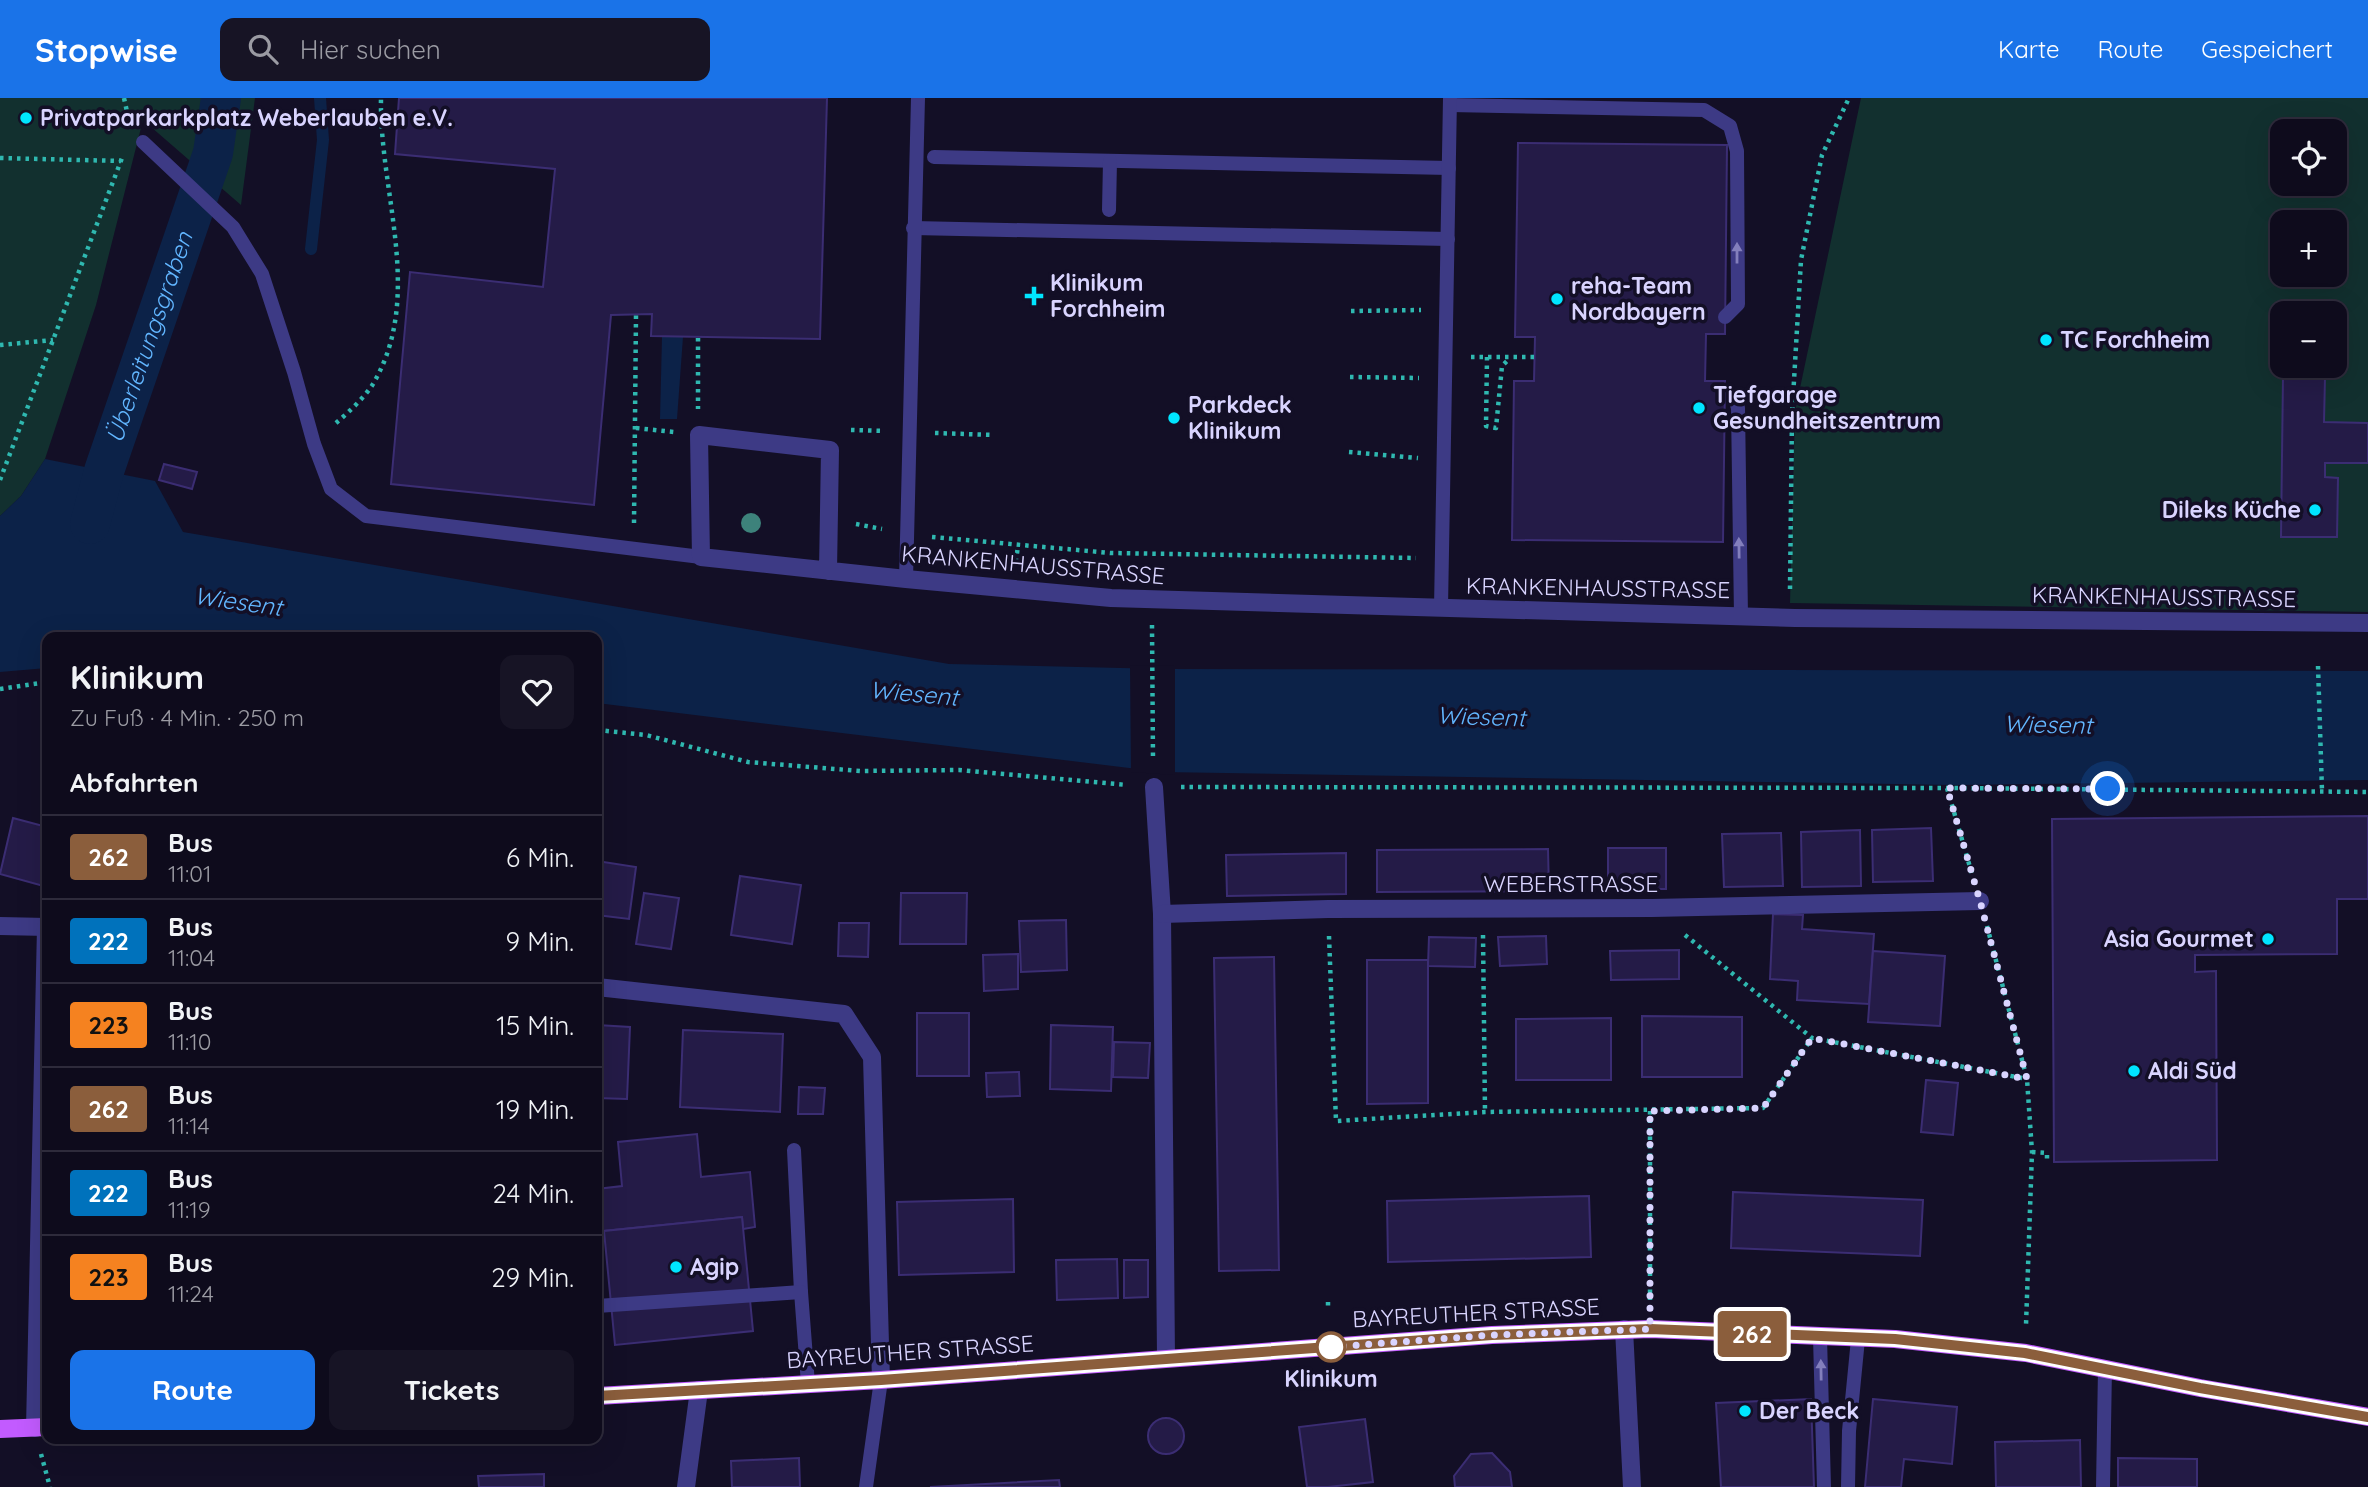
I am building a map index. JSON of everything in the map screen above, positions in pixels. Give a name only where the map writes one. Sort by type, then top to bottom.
[{"type":"main road","name":"BAYREUTHER STRASSE","points":[[602,1396],[881,1380],[1492,1335],[1650,1329],[1895,1339],[2025,1353],[2200,1388],[2368,1417]]},
{"type":"main road","points":[[0,1429],[41,1427]]},
{"type":"street","points":[[701,557],[699,435],[830,450],[828,571]]},
{"type":"street","name":"KRANKENHAUSSTRASSE","points":[[701,557],[1111,598],[1794,618],[2368,623]]},
{"type":"street","points":[[1154,787],[1163,914],[1166,1357]]},
{"type":"street","name":"WEBERSTRASSE","points":[[1163,914],[1328,909],[1652,908],[1980,901]]},
{"type":"street","points":[[0,926],[42,927]]},
{"type":"street","points":[[602,988],[844,1014],[872,1057],[881,1380]]},
{"type":"street","points":[[1624,1329],[1632,1487]]},
{"type":"street","points":[[41,1427],[42,1344]]},
{"type":"street","points":[[686,1487],[699,1390]]},
{"type":"lane","points":[[906,579],[918,98]]},
{"type":"lane","points":[[1441,608],[1450,102],[1703,110],[1730,127],[1737,152],[1738,304],[1726,317]]},
{"type":"lane","points":[[143,142],[233,226],[262,274],[314,444],[331,489],[366,516],[701,557]]},
{"type":"lane","points":[[934,157],[1448,168]]},
{"type":"lane","points":[[1109,210],[1110,161]]},
{"type":"lane","points":[[913,228],[1448,239]]},
{"type":"lane","points":[[1725,395],[1735,398],[1738,408],[1741,616]]},
{"type":"lane","points":[[794,1150],[808,1384]]},
{"type":"lane","points":[[602,1306],[801,1292]]},
{"type":"lane","points":[[1820,1338],[1824,1487]]},
{"type":"lane","points":[[1847,1487],[1849,1431],[1858,1339]]},
{"type":"lane","points":[[2103,1487],[2105,1368]]},
{"type":"lane","points":[[866,1487],[881,1380]]},
{"type":"path","points":[[314,444],[349,412],[372,386],[388,353],[396,328],[399,295],[383,155],[381,98]]},
{"type":"path","points":[[1794,618],[1790,603],[1792,415],[1801,260],[1822,155],[1849,98]]},
{"type":"path","points":[[0,480],[124,152]]},
{"type":"path","points":[[0,158],[121,161]]},
{"type":"path","points":[[1351,311],[1446,311]]},
{"type":"path","points":[[634,548],[636,315]]},
{"type":"path","points":[[636,428],[699,435],[698,338]]},
{"type":"path","points":[[0,345],[52,340]]},
{"type":"path","points":[[1510,358],[1502,366],[1496,428],[1486,426],[1487,357],[1534,357]]},
{"type":"path","points":[[1350,377],[1444,378]]},
{"type":"path","points":[[1349,452],[1443,458]]},
{"type":"path","points":[[829,518],[906,534],[1111,554],[1441,559]]},
{"type":"path","points":[[1152,638],[1153,762]]},
{"type":"path","points":[[2318,666],[2322,791]]},
{"type":"path","points":[[0,689],[42,683]]},
{"type":"path","points":[[602,731],[646,735],[748,762],[860,771],[959,770],[1154,787],[1947,788],[2368,792]]},
{"type":"path","points":[[1947,788],[2027,1079],[2032,1153],[2025,1353]]},
{"type":"path","points":[[1652,908],[1812,1038],[2027,1079]]},
{"type":"path","points":[[1328,909],[1336,1121],[1485,1112],[1763,1108],[1812,1038]]},
{"type":"path","points":[[1483,909],[1485,1112]]},
{"type":"path","points":[[1650,1111],[1650,1329]]},
{"type":"path","points":[[2032,1153],[2047,1153],[2047,1162]]},
{"type":"path","points":[[1328,1302],[1328,1309]]},
{"type":"green space","points":[[0,98],[255,98],[241,205],[143,120],[96,305],[45,459],[21,496],[0,516]]},
{"type":"green space","name":"TC Forchheim","points":[[1861,98],[2368,98],[2368,612],[1790,603],[1795,412]]},
{"type":"water","points":[[662,337],[683,337],[677,419],[660,419]]},
{"type":"water","name":"Wiesent","points":[[45,459],[155,481],[183,532],[949,664],[1163,669],[2368,671],[2368,780],[1953,785],[1162,772],[602,704],[602,632],[42,632],[42,668],[0,672],[0,516],[21,496]]},
{"type":"pier","points":[[1130,665],[1175,666],[1175,775],[1131,772]]},
{"type":"building","points":[[399,98],[827,98],[820,339],[651,336],[652,314],[611,315],[594,505],[391,484],[410,272],[543,287],[555,169],[395,154]]},
{"type":"building","points":[[1518,143],[1727,145],[1725,334],[1706,334],[1705,381],[1725,381],[1723,542],[1512,540],[1514,381],[1534,381],[1535,337],[1515,337]]},
{"type":"building","points":[[2283,378],[2325,378],[2324,422],[2368,423],[2368,463],[2325,463],[2325,477],[2338,478],[2337,537],[2281,537]]},
{"type":"building","points":[[164,464],[197,472],[192,489],[159,480]]},
{"type":"building","points":[[2368,816],[2368,899],[2337,899],[2337,954],[2195,955],[2195,972],[2216,971],[2217,1160],[2054,1162],[2052,819]]},
{"type":"building","points":[[13,818],[42,826],[42,886],[0,874]]},
{"type":"building","points":[[1931,828],[1933,881],[1873,882],[1872,830]]},
{"type":"building","points":[[1860,830],[1861,886],[1802,887],[1801,832]]},
{"type":"building","points":[[1781,833],[1783,886],[1724,887],[1722,834]]},
{"type":"building","points":[[1608,848],[1666,848],[1666,889],[1608,889]]},
{"type":"building","points":[[1548,849],[1549,891],[1377,892],[1377,850]]},
{"type":"building","points":[[1346,853],[1346,894],[1227,896],[1226,855]]},
{"type":"building","points":[[602,862],[636,867],[629,919],[602,916]]},
{"type":"building","points":[[740,876],[801,885],[792,944],[731,935]]},
{"type":"building","points":[[644,893],[679,898],[671,949],[636,944]]},
{"type":"building","points":[[901,893],[967,893],[966,944],[900,944]]},
{"type":"building","points":[[1773,914],[1803,915],[1802,929],[1874,934],[1869,1004],[1797,1000],[1798,981],[1770,979]]},
{"type":"building","points":[[1066,920],[1067,970],[1021,972],[1019,921]]},
{"type":"building","points":[[839,923],[869,923],[868,957],[838,956]]},
{"type":"building","points":[[1546,936],[1547,964],[1500,966],[1498,937]]},
{"type":"building","points":[[1429,937],[1476,938],[1475,967],[1428,966]]},
{"type":"building","points":[[1679,950],[1679,979],[1611,980],[1610,951]]},
{"type":"building","points":[[1873,951],[1945,956],[1940,1026],[1868,1022]]},
{"type":"building","points":[[1018,954],[1018,989],[984,991],[983,955]]},
{"type":"building","points":[[1274,957],[1279,1270],[1219,1271],[1214,958]]},
{"type":"building","points":[[1367,960],[1428,960],[1428,1103],[1367,1104]]},
{"type":"building","points":[[917,1013],[969,1013],[969,1076],[917,1076]]},
{"type":"building","points":[[1642,1016],[1742,1017],[1742,1077],[1642,1077]]},
{"type":"building","points":[[1611,1018],[1611,1080],[1516,1080],[1516,1019]]},
{"type":"building","points":[[602,1025],[630,1027],[627,1099],[602,1098]]},
{"type":"building","points":[[1051,1025],[1113,1027],[1111,1091],[1050,1089]]},
{"type":"building","points":[[683,1030],[783,1034],[780,1112],[680,1107]]},
{"type":"building","points":[[1114,1042],[1150,1043],[1148,1078],[1113,1077]]},
{"type":"building","points":[[1019,1072],[1020,1096],[987,1097],[986,1073]]},
{"type":"building","points":[[1926,1080],[1958,1083],[1953,1135],[1921,1132]]},
{"type":"building","points":[[799,1087],[825,1088],[823,1114],[798,1114]]},
{"type":"building","points":[[697,1134],[701,1177],[750,1172],[755,1227],[743,1229],[742,1217],[604,1231],[605,1241],[602,1241],[602,1188],[622,1186],[618,1142]]},
{"type":"building","points":[[1733,1192],[1923,1200],[1920,1256],[1731,1248]]},
{"type":"building","points":[[1589,1196],[1591,1257],[1388,1262],[1387,1201]]},
{"type":"building","points":[[1013,1199],[1014,1272],[899,1275],[897,1202]]},
{"type":"building","points":[[742,1217],[753,1331],[615,1345],[604,1231]]},
{"type":"building","points":[[1117,1259],[1118,1298],[1057,1300],[1056,1260]]},
{"type":"building","points":[[1124,1260],[1148,1260],[1148,1297],[1124,1298]]},
{"type":"building","points":[[1811,1399],[1814,1487],[1721,1487],[1716,1403]]},
{"type":"building","points":[[1873,1399],[1957,1407],[1952,1464],[1904,1459],[1901,1487],[1865,1487]]},
{"type":"building","points":[[1166,1418],[1179,1423],[1184,1436],[1179,1449],[1166,1454],[1153,1449],[1148,1436],[1153,1423]]},
{"type":"building","points":[[1365,1419],[1373,1482],[1307,1487],[1299,1427]]},
{"type":"building","points":[[2080,1440],[2081,1487],[1996,1487],[1995,1442]]},
{"type":"building","points":[[1492,1453],[1510,1472],[1512,1487],[1455,1487],[1454,1476],[1471,1454]]},
{"type":"building","points":[[799,1458],[800,1487],[732,1487],[731,1461]]},
{"type":"building","points":[[2118,1458],[2197,1459],[2197,1487],[2118,1487]]},
{"type":"building","points":[[544,1474],[544,1487],[479,1487],[478,1476]]},
{"type":"building","points":[[1059,1480],[1060,1487],[930,1487]]},
{"type":"waterway","name":"Überleitungsgraben","points":[[90,524],[104,471],[213,153],[221,98]]},
{"type":"waterway","points":[[311,249],[323,140],[320,98]]},
{"type":"bus line","name":"262","points":[[602,1396],[881,1380],[1492,1335],[1650,1329],[1895,1339],[2025,1353],[2200,1388],[2368,1417]]},
{"type":"place","name":"Privatparkarkplatz Weberlauben e.V.","points":[[26,118]]},
{"type":"place","name":"Klinikum Forchheim","points":[[1034,296]]},
{"type":"place","name":"reha-Team Nordbayern","points":[[1557,299]]},
{"type":"place","name":"TC Forchheim","points":[[2046,340]]},
{"type":"place","name":"Tiefgarage Gesundheitszentrum","points":[[1699,408]]},
{"type":"place","name":"Parkdeck Klinikum","points":[[1174,418]]},
{"type":"place","name":"Dileks Küche","points":[[2315,510]]},
{"type":"place","name":"Asia Gourmet","points":[[2268,939]]},
{"type":"place","name":"Aldi Süd","points":[[2134,1071]]},
{"type":"place","name":"Agip","points":[[676,1267]]},
{"type":"place","name":"Klinikum","points":[[1331,1347]]},
{"type":"place","name":"Der Beck","points":[[1745,1411]]},
{"type":"route","points":[[1331,1347],[1492,1335],[1650,1329],[1650,1111],[1763,1108],[1812,1038],[2027,1079],[1947,788],[2108,789]]}]
